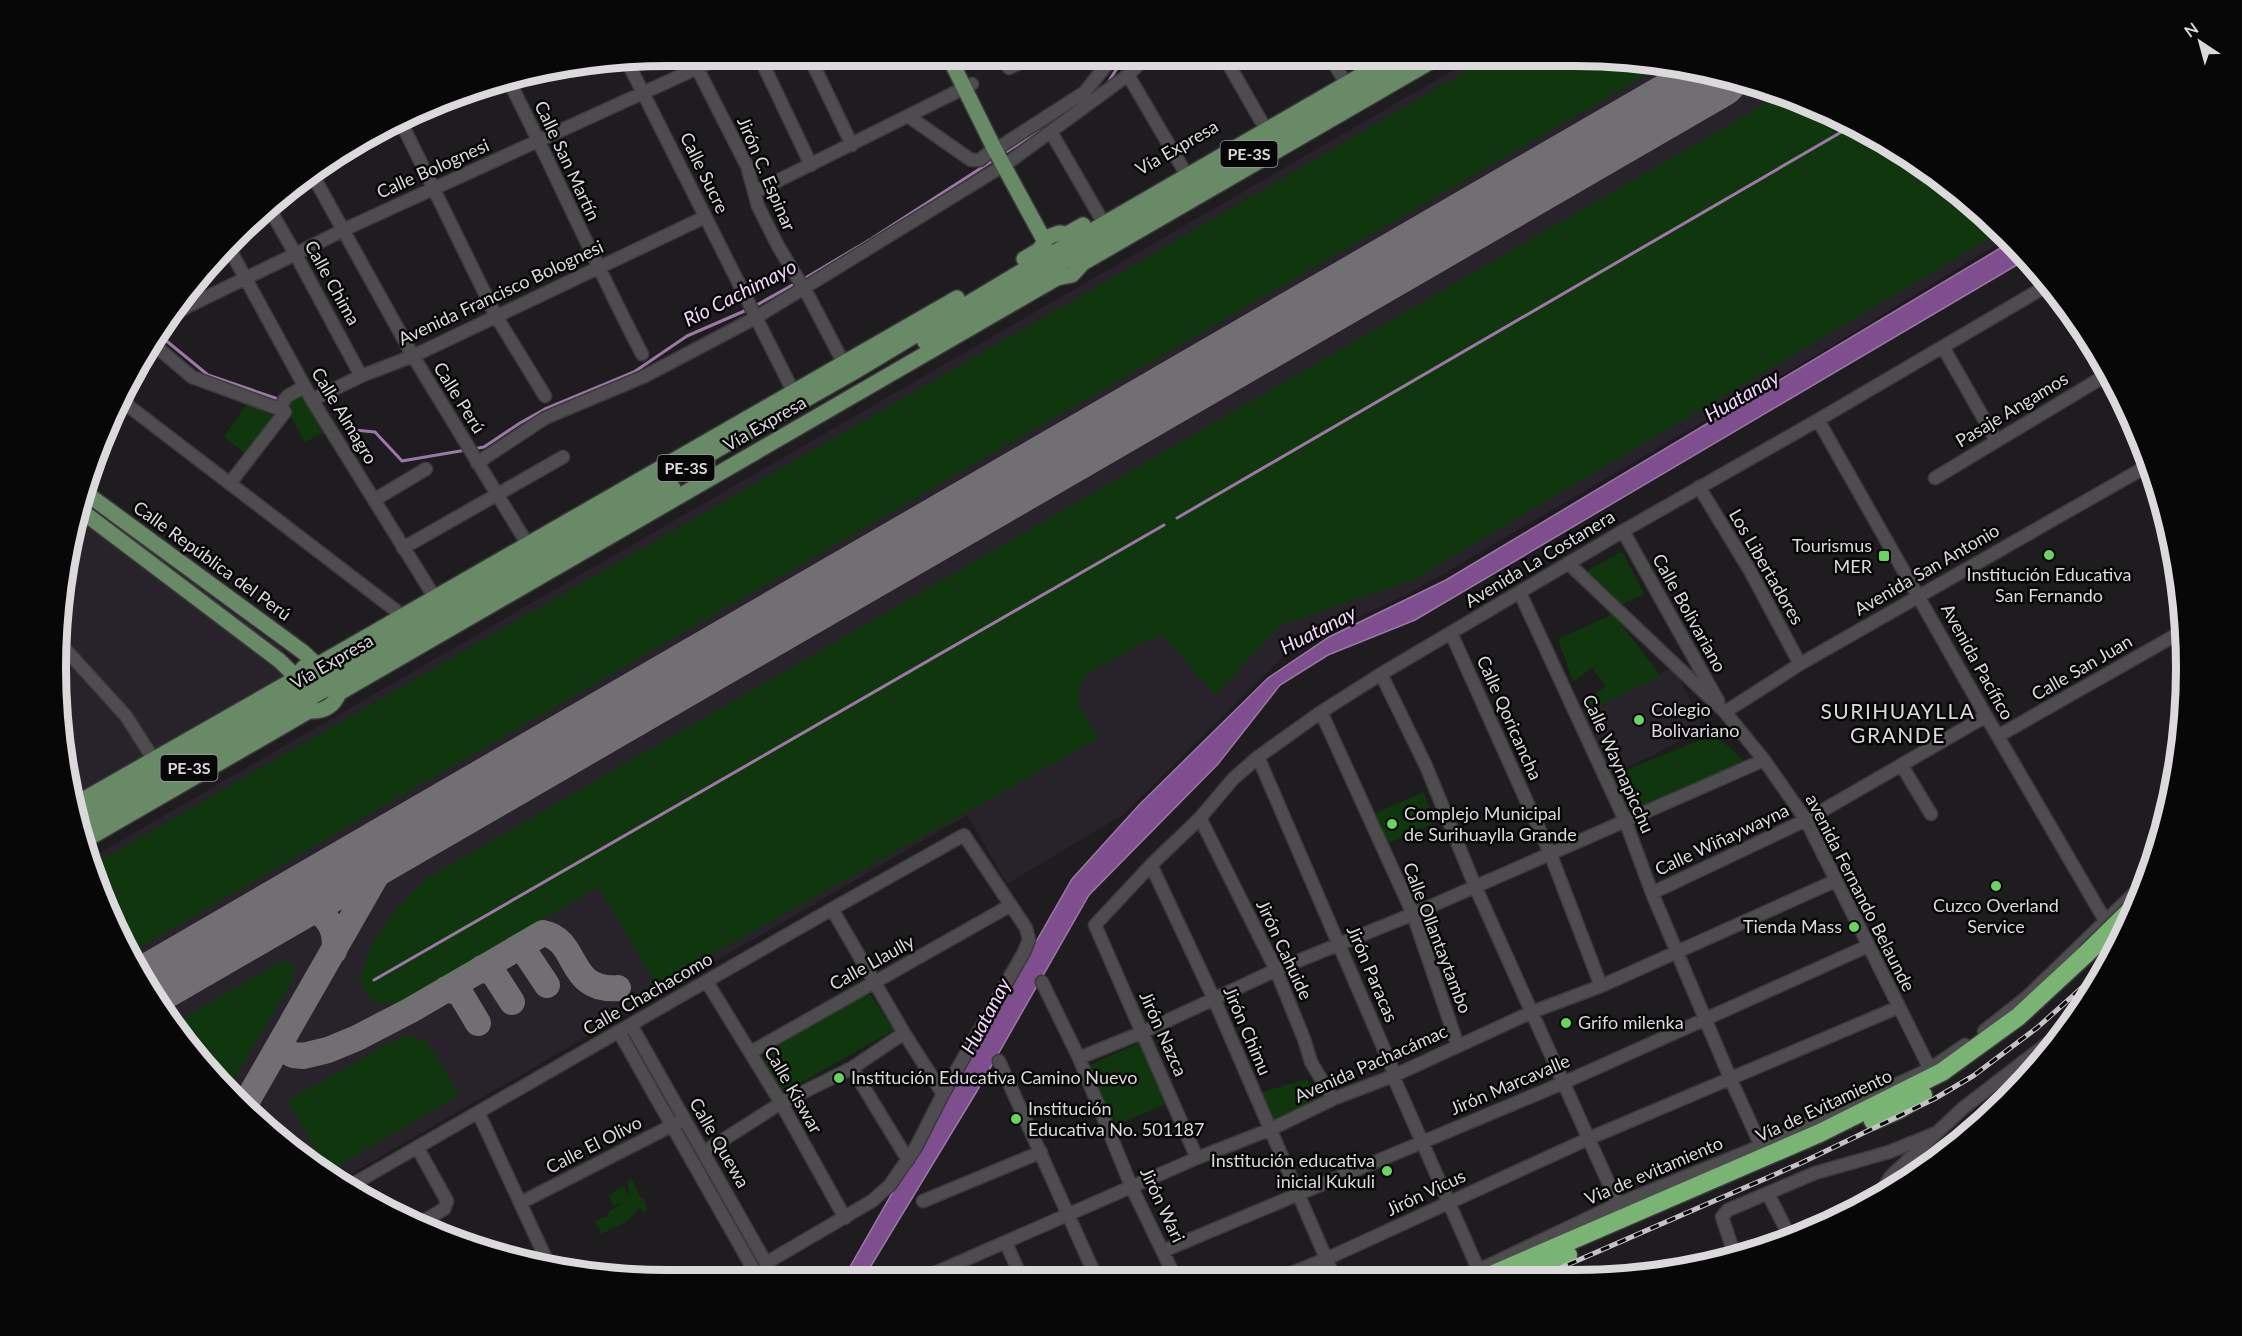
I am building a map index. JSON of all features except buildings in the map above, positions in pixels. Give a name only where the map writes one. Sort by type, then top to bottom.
[{"type":"highway","name":"Vía de Evitamiento","points":[[1543,1270],[1898,1110],[1964,1070],[2024,1027],[2117,928]]},
{"type":"highway","name":"Vía de Evitamiento","points":[[1493,1270],[1820,1132],[1942,1072],[2018,1017],[2107,948]]},
{"type":"main road","points":[[955,66],[968,86],[1002,155],[1059,252]]},
{"type":"main road","points":[[962,66],[968,86]]},
{"type":"main road","name":"Vía Expresa","points":[[91,837],[134,812],[297,693],[304,667],[329,675],[652,512],[732,466],[1059,252],[1100,215],[1356,66]]},
{"type":"main road","name":"Vía Expresa","points":[[1283,128],[1378,66]]},
{"type":"main road","name":"Vía Expresa","points":[[329,675],[403,616],[844,364],[1059,252],[1283,128],[1412,66]]},
{"type":"main road","name":"Vía Expresa","points":[[329,675],[757,434],[1059,252],[1325,123],[1416,66]]},
{"type":"main road","points":[[1283,128],[1308,94]]},
{"type":"main road","points":[[1283,128],[1325,123]]},
{"type":"main road","points":[[716,438],[757,434]]},
{"type":"main road","points":[[732,466],[757,434]]},
{"type":"main road","points":[[615,514],[638,482]]},
{"type":"main road","name":"Calle República del Perú","points":[[91,497],[303,652],[329,675]]},
{"type":"main road","points":[[615,514],[652,512]]},
{"type":"main road","name":"Calle República del Perú","points":[[86,515],[280,661],[297,693]]},
{"type":"main road","name":"Vía Expresa","points":[[297,693],[324,710],[336,700],[329,675]]},
{"type":"main road","name":"Vía Expresa","points":[[82,801],[154,760],[297,693]]},
{"type":"main road","name":"Vía Expresa","points":[[88,826],[153,781],[297,693]]},
{"type":"main road","points":[[117,781],[153,781]]},
{"type":"main road","name":"Vía Expresa","points":[[85,814],[153,781]]},
{"type":"main road","points":[[134,812],[153,781]]},
{"type":"street","name":"Calle Bolognesi","points":[[186,307],[343,230],[644,93],[691,66]]},
{"type":"street","name":"Jirón C. Espinar","points":[[696,66],[747,166],[763,216],[844,364]]},
{"type":"street","points":[[764,66],[811,165]]},
{"type":"street","points":[[814,66],[852,145]]},
{"type":"street","points":[[1009,68],[1013,66]]},
{"type":"street","points":[[475,459],[545,418],[645,376],[801,283],[1002,155],[1085,92],[1105,66]]},
{"type":"street","points":[[908,116],[970,160],[980,160],[1002,155],[1051,132],[1137,66]]},
{"type":"street","points":[[1230,66],[1261,121]]},
{"type":"street","points":[[1336,66],[1341,75]]},
{"type":"street","name":"Calle Sucre","points":[[630,67],[794,393]]},
{"type":"street","points":[[1128,75],[1182,167]]},
{"type":"street","points":[[755,192],[968,86]]},
{"type":"street","name":"Calle San Martín","points":[[512,87],[597,268],[642,354]]},
{"type":"street","points":[[404,127],[496,316],[544,396]]},
{"type":"street","points":[[1051,132],[1100,215]]},
{"type":"street","name":"Calle Perú","points":[[316,180],[413,356],[528,545]]},
{"type":"street","name":"Calle Chima","points":[[272,214],[362,376]]},
{"type":"street","name":"Avenida Francisco Bolognesi","points":[[312,400],[362,376],[413,356],[705,217]]},
{"type":"street","name":"Calle Almagro","points":[[232,253],[312,400],[435,598]]},
{"type":"street","name":"Avenida La Costanera","points":[[1095,925],[1151,865],[1200,818],[1233,779],[1258,757],[1322,712],[1381,674],[1568,563],[2041,289]]},
{"type":"street","points":[[1943,346],[1996,440]]},
{"type":"street","points":[[158,348],[192,377],[282,404]]},
{"type":"street","name":"Pasaje Angamos","points":[[1935,478],[2101,378]]},
{"type":"street","points":[[282,404],[305,387]]},
{"type":"street","points":[[230,483],[285,412],[282,404]]},
{"type":"street","points":[[127,405],[403,616]]},
{"type":"street","name":"Avenida Pacífico","points":[[1818,420],[1986,716],[2106,922],[2115,931]]},
{"type":"street","points":[[403,548],[563,457]]},
{"type":"street","points":[[374,500],[426,469]]},
{"type":"street","name":"Avenida San Antonio","points":[[1725,712],[1800,664],[1918,595],[2142,469]]},
{"type":"street","name":"Los Libertadores","points":[[1699,488],[1749,569],[1800,664]]},
{"type":"street","name":"Calle Bolivariano","points":[[1623,531],[1725,712]]},
{"type":"street","points":[[1568,563],[1725,712]]},
{"type":"street","name":"Calle Waynapicchu","points":[[1520,593],[1625,820],[1652,893],[1678,952]]},
{"type":"street","name":"Calle Qoricancha","points":[[1451,633],[1550,854],[1601,986]]},
{"type":"street","name":"Calle San Juan","points":[[1998,736],[2175,635]]},
{"type":"street","points":[[66,650],[126,716],[154,760]]},
{"type":"street","points":[[1381,674],[1426,766],[1475,886],[1618,1204]]},
{"type":"street","name":"Calle Ollantaytambo","points":[[1322,712],[1413,914],[1458,1046]]},
{"type":"street","name":"avenida Fernando Belaunde","points":[[1725,712],[1764,760],[1806,820],[1930,1069]]},
{"type":"street","points":[[1806,820],[1986,716]]},
{"type":"street","name":"Jirón Paracas","points":[[1258,757],[1340,944],[1393,1070],[1393,1076],[1479,1270]]},
{"type":"street","points":[[1079,1058],[1143,1032],[1276,970],[1413,914],[1764,760]]},
{"type":"street","points":[[1902,766],[1931,814]]},
{"type":"street","name":"Jirón Cahuide","points":[[1200,818],[1276,970],[1311,1062],[1333,1099]]},
{"type":"street","name":"Calle Wiñaywayna","points":[[1652,893],[1806,820]]},
{"type":"street","name":"Calle Chachacomo","points":[[356,1182],[962,835],[966,836],[1011,905]]},
{"type":"street","name":"Jirón Chimu","points":[[1151,865],[1214,999],[1331,1270]]},
{"type":"street","name":"Avenida Pachacámac","points":[[949,1270],[1069,1214],[1197,1158],[1269,1130],[1333,1099],[1393,1076],[1532,1012],[1601,986],[1835,881]]},
{"type":"street","name":"Via de evitamiento","points":[[1491,1270],[1618,1204],[1761,1146],[1930,1069],[2027,997],[2130,898]]},
{"type":"street","points":[[766,1263],[882,1194],[909,1160],[1029,940],[1026,928],[1011,905]]},
{"type":"street","name":"Calle Llaully","points":[[751,1052],[1011,905]]},
{"type":"street","points":[[832,909],[904,1033],[943,1094]]},
{"type":"street","name":"Jirón Nazca","points":[[1095,925],[1197,1158]]},
{"type":"street","name":"Jirón Marcavalle","points":[[1163,1251],[1563,1083],[1868,946]]},
{"type":"street","points":[[1678,952],[1761,1146]]},
{"type":"street","name":"Calle Kiswar","points":[[707,982],[781,1103],[845,1218]]},
{"type":"street","name":"Jirón Wari","points":[[1042,982],[1079,1058],[1132,1188],[1172,1270]]},
{"type":"street","name":"Jirón Vicus","points":[[1298,1270],[1590,1138],[1899,1007]]},
{"type":"street","name":"Calle Quewa","points":[[631,1025],[770,1270]]},
{"type":"street","name":"Calle Quewa","points":[[619,1032],[754,1270]]},
{"type":"street","points":[[704,1152],[781,1103],[852,1068],[904,1033]]},
{"type":"street","points":[[1887,1181],[1962,1109],[2040,1049]]},
{"type":"street","points":[[999,1061],[1093,1270]]},
{"type":"street","points":[[852,1068],[909,1160]]},
{"type":"street","points":[[478,1112],[545,1257]]},
{"type":"street","name":"Calle El Olivo","points":[[520,1203],[684,1119]]},
{"type":"street","points":[[1732,1248],[1723,1213],[1815,1173],[1889,1152],[1936,1133]]},
{"type":"street","points":[[417,1147],[447,1201],[444,1209],[427,1219]]},
{"type":"street","points":[[922,1201],[1041,1152]]},
{"type":"street","points":[[1768,1194],[1787,1231]]},
{"type":"street","points":[[1006,1243],[1018,1270]]},
{"type":"shaded area","points":[[1460,66],[1613,67],[1653,71],[1730,87],[1768,98],[1840,128],[1908,167],[1971,215],[2000,242],[1823,351],[1445,573],[1410,593],[1291,649],[1123,815],[1007,884],[967,815],[346,1177],[271,1121],[215,1065],[190,1034],[167,1002],[128,934],[96,855]]},
{"type":"shaded area","points":[[2004,246],[2020,263],[1415,620],[1328,655],[1280,685],[1218,764],[1089,895],[977,1091],[868,1270],[848,1270],[1072,879],[1139,805],[1268,678],[1329,637],[1446,580]]},
{"type":"shaded area","points":[[89,504],[283,649],[293,689],[84,810],[71,747],[66,668],[71,589]]},
{"type":"shaded area","name":"Colegio Bolivariano","points":[[1674,667],[1704,729],[1609,777],[1574,711]]},
{"type":"green space","points":[[1475,66],[1613,67],[1653,71],[136,949],[98,862],[1107,281]]},
{"type":"green space","points":[[1772,100],[1840,128],[1908,167],[1971,215],[1994,236],[1413,580],[1281,625],[1215,695],[1162,635],[1144,642],[1087,674],[1079,689],[1079,706],[1099,738],[657,985],[598,887],[403,1000],[390,1003],[377,1002],[369,997],[362,984],[363,969],[370,951],[393,914],[431,876]]},
{"type":"green space","points":[[304,392],[327,431],[305,442],[285,405]]},
{"type":"green space","points":[[249,400],[275,418],[246,454],[224,437]]},
{"type":"green space","points":[[1622,551],[1644,594],[1617,607],[1585,572]]},
{"type":"green space","points":[[1613,614],[1661,676],[1589,711],[1584,701],[1606,686],[1592,668],[1573,682],[1558,639]]},
{"type":"green space","points":[[1715,734],[1749,766],[1623,821],[1604,779]]},
{"type":"green space","name":"Complejo Municipal de Surihuaylla Grande","points":[[1423,792],[1436,822],[1378,848],[1365,818]]},
{"type":"green space","points":[[284,960],[294,966],[294,977],[232,1083],[180,1020]]},
{"type":"green space","points":[[867,990],[894,1030],[783,1093],[759,1050]]},
{"type":"green space","points":[[410,1036],[426,1041],[459,1095],[334,1169],[321,1160],[288,1100],[401,1037]]},
{"type":"green space","points":[[1141,1042],[1168,1103],[1115,1126],[1088,1066]]},
{"type":"green space","points":[[1307,1079],[1318,1102],[1265,1124],[1255,1101],[1262,1092]]},
{"type":"green space","points":[[632,1180],[641,1198],[644,1199],[647,1210],[643,1212],[640,1208],[627,1221],[601,1234],[595,1221],[608,1216],[609,1211],[623,1203],[613,1206],[609,1195],[623,1186],[629,1197],[628,1182]]},
{"type":"waterway","name":"Río Cachimayo","points":[[1107,84],[1119,66]]},
{"type":"waterway","name":"Río Cachimayo","points":[[1003,154],[1068,112]]},
{"type":"waterway","points":[[1177,518],[1844,130]]},
{"type":"waterway","name":"Río Cachimayo","points":[[802,280],[871,239],[995,159]]},
{"type":"waterway","name":"Río Cachimayo","points":[[755,306],[796,283]]},
{"type":"waterway","name":"Río Cachimayo","points":[[473,449],[484,447],[545,409],[634,372],[687,336],[749,309]]},
{"type":"waterway","name":"Río Cachimayo","points":[[164,339],[208,375],[281,400]]},
{"type":"waterway","name":"Río Cachimayo","points":[[344,429],[375,432],[402,461],[466,450]]},
{"type":"waterway","points":[[374,980],[1164,525]]},
{"type":"taxiway","points":[[248,1099],[395,843]]},
{"type":"taxiway","points":[[300,898],[327,919],[334,933],[334,951]]},
{"type":"taxiway","points":[[279,1047],[293,1055],[303,1056],[328,1050],[357,1038],[411,1010],[543,933],[555,938],[563,945],[581,974],[590,982],[601,987],[618,988]]},
{"type":"taxiway","points":[[515,949],[525,952],[547,985]]},
{"type":"taxiway","points":[[482,968],[494,974],[512,1002]]},
{"type":"taxiway","points":[[446,989],[460,993],[478,1023]]},
{"type":"runway","points":[[155,982],[1708,82]]},
{"type":"railway","points":[[1556,1270],[1801,1163],[1934,1099],[1973,1076],[2038,1027],[2086,984]]},
{"type":"place","name":"Institución Educativa San Fernando","points":[[2049,555]]},
{"type":"place","name":"Tourismus MER","points":[[1884,556]]},
{"type":"place","name":"Colegio Bolivariano","points":[[1639,720]]},
{"type":"place","name":"Complejo Municipal de Surihuaylla Grande","points":[[1392,824]]},
{"type":"place","name":"Cuzco Overland Service","points":[[1996,886]]},
{"type":"place","name":"Tienda Mass","points":[[1854,927]]},
{"type":"place","name":"Grifo milenka","points":[[1566,1023]]},
{"type":"place","name":"Institución Educativa Camino Nuevo","points":[[839,1078]]},
{"type":"place","name":"Institución Educativa No. 501187","points":[[1016,1119]]},
{"type":"place","name":"Institución educativa inicial Kukuli","points":[[1387,1171]]},
{"type":"district","name":"SURIHUAYLLA GRANDE","points":[[1898,724]]},
{"type":"water label","name":"Huatanay","points":[[1742,396]]},
{"type":"water label","name":"Huatanay","points":[[1318,630]]},
{"type":"water label","name":"Huatanay","points":[[986,1016]]}]
